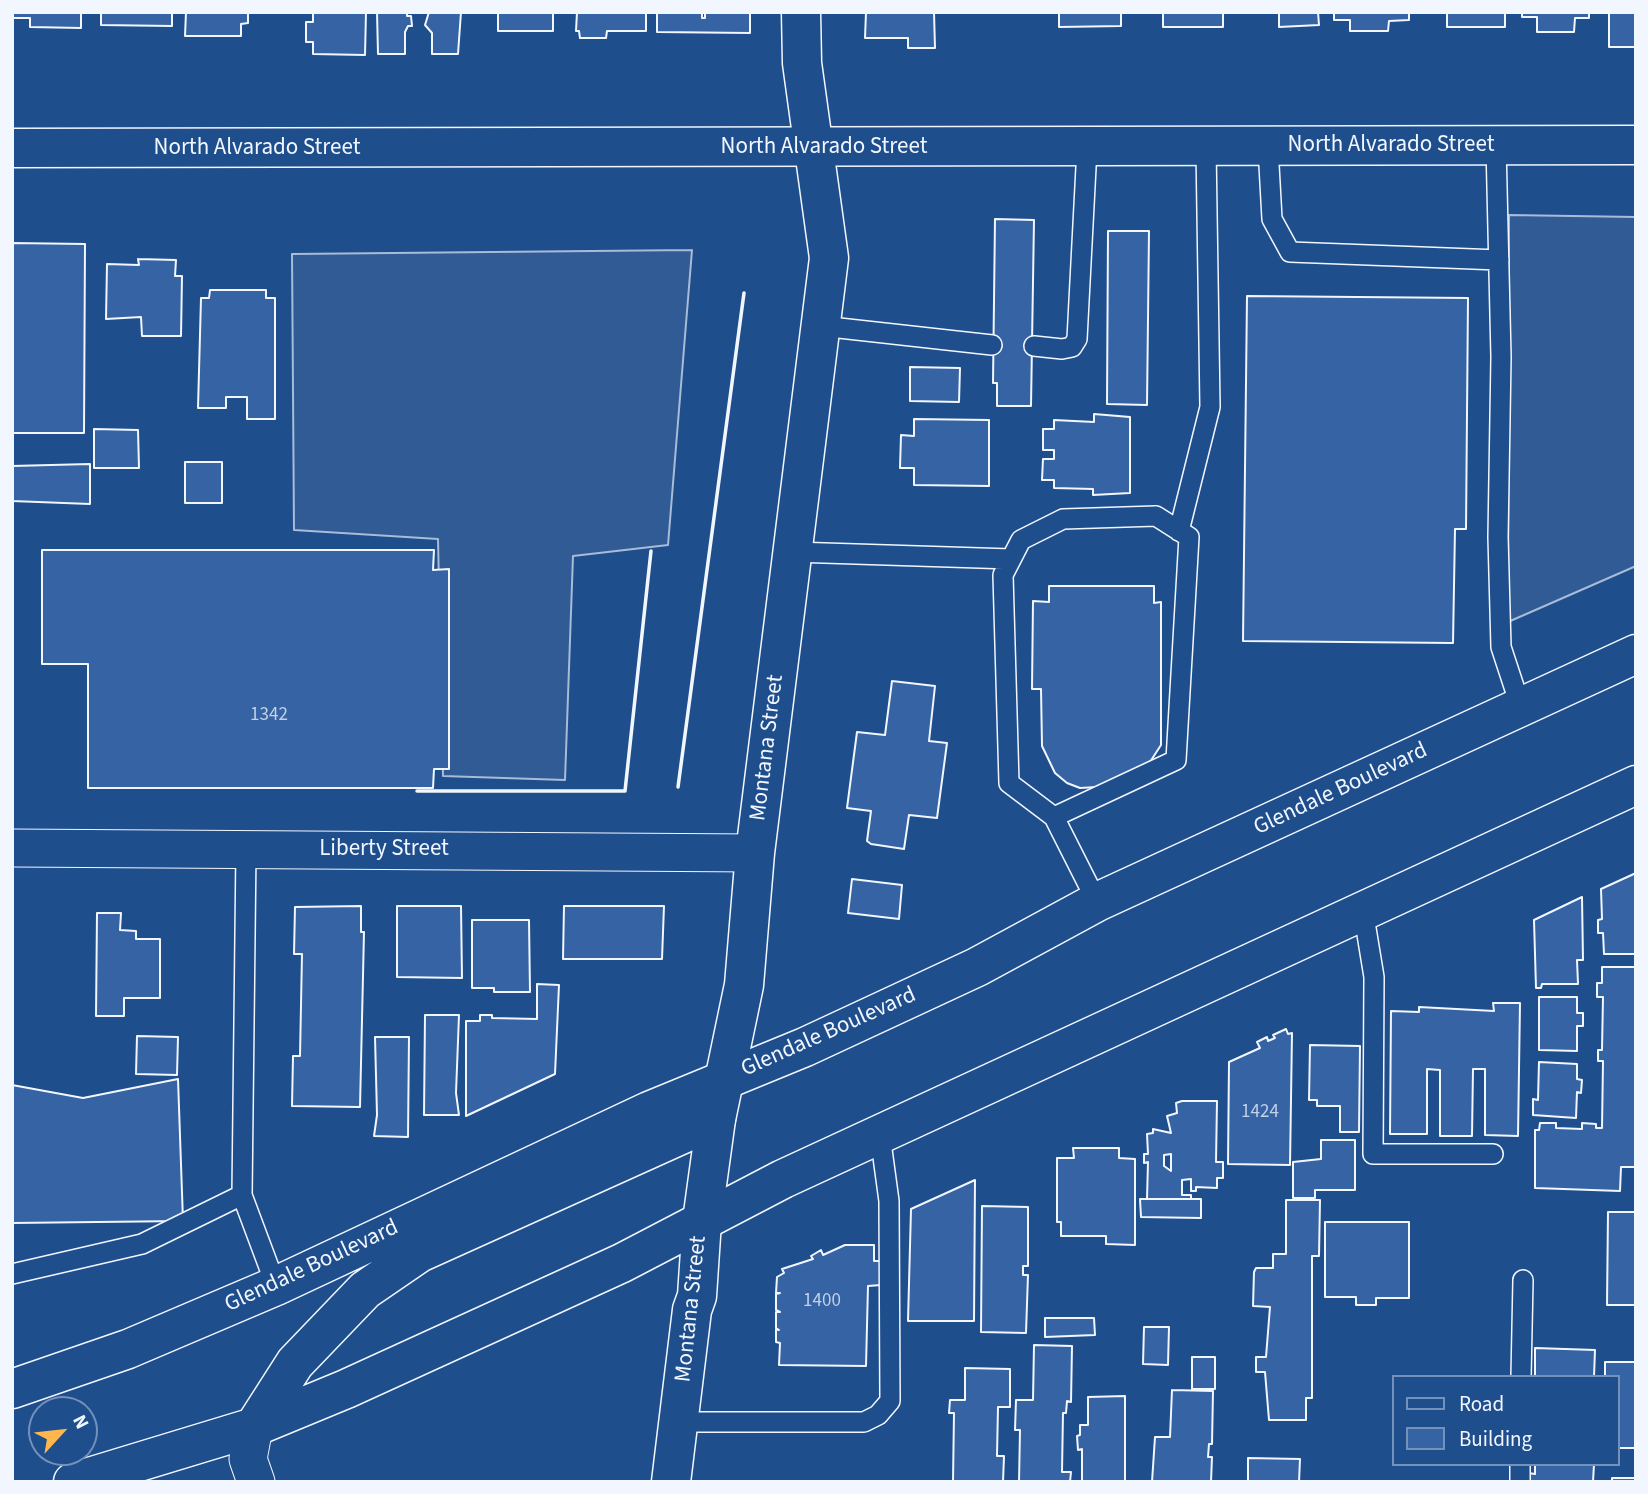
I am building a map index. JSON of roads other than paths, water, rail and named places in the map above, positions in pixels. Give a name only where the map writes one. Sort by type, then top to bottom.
[{"type":"main road","name":"Montana Street","points":[[671,1482],[692,1310],[697,1296],[702,1221],[716,1119],[744,985],[755,853],[829,258],[816,148],[802,64],[801,12]]},
{"type":"main road","name":"North Alvarado Street","points":[[12,148],[1206,148],[1636,145]]},
{"type":"main road","name":"Glendale Boulevard","points":[[12,1389],[128,1349],[276,1286],[394,1228],[723,1080],[805,1047],[977,967],[1097,902],[1636,654]]},
{"type":"main road","points":[[73,1482],[254,1427],[622,1263],[783,1179],[1634,783]]},
{"type":"main road","points":[[254,1427],[295,1363],[365,1290],[419,1253],[716,1119]]},
{"type":"street","name":"Liberty Street","points":[[12,848],[755,853]]},
{"type":"street","points":[[254,1427],[248,1459],[256,1482]]},
{"type":"lane","points":[[1496,145],[1501,357],[1498,537],[1501,647],[1521,708]]},
{"type":"lane","points":[[1268,147],[1272,219],[1290,252],[1499,260]]},
{"type":"lane","points":[[1034,346],[1062,349],[1072,347],[1077,339],[1087,148]]},
{"type":"lane","points":[[1179,530],[1210,407],[1206,148]]},
{"type":"lane","points":[[821,326],[992,345]]},
{"type":"lane","points":[[1054,817],[1176,760],[1189,537],[1156,516],[1063,519],[1021,540],[1003,575],[1009,783],[1054,817],[1097,902]]},
{"type":"lane","points":[[793,552],[1011,559]]},
{"type":"lane","points":[[246,849],[242,1195],[276,1286]]},
{"type":"lane","points":[[1363,910],[1374,976],[1373,1154],[1493,1154]]},
{"type":"lane","points":[[680,1422],[864,1422],[878,1415],[890,1401],[889,1200],[880,1135]]},
{"type":"lane","points":[[12,1274],[142,1244],[242,1195]]},
{"type":"lane","points":[[1521,1375],[1523,1280]]}]
